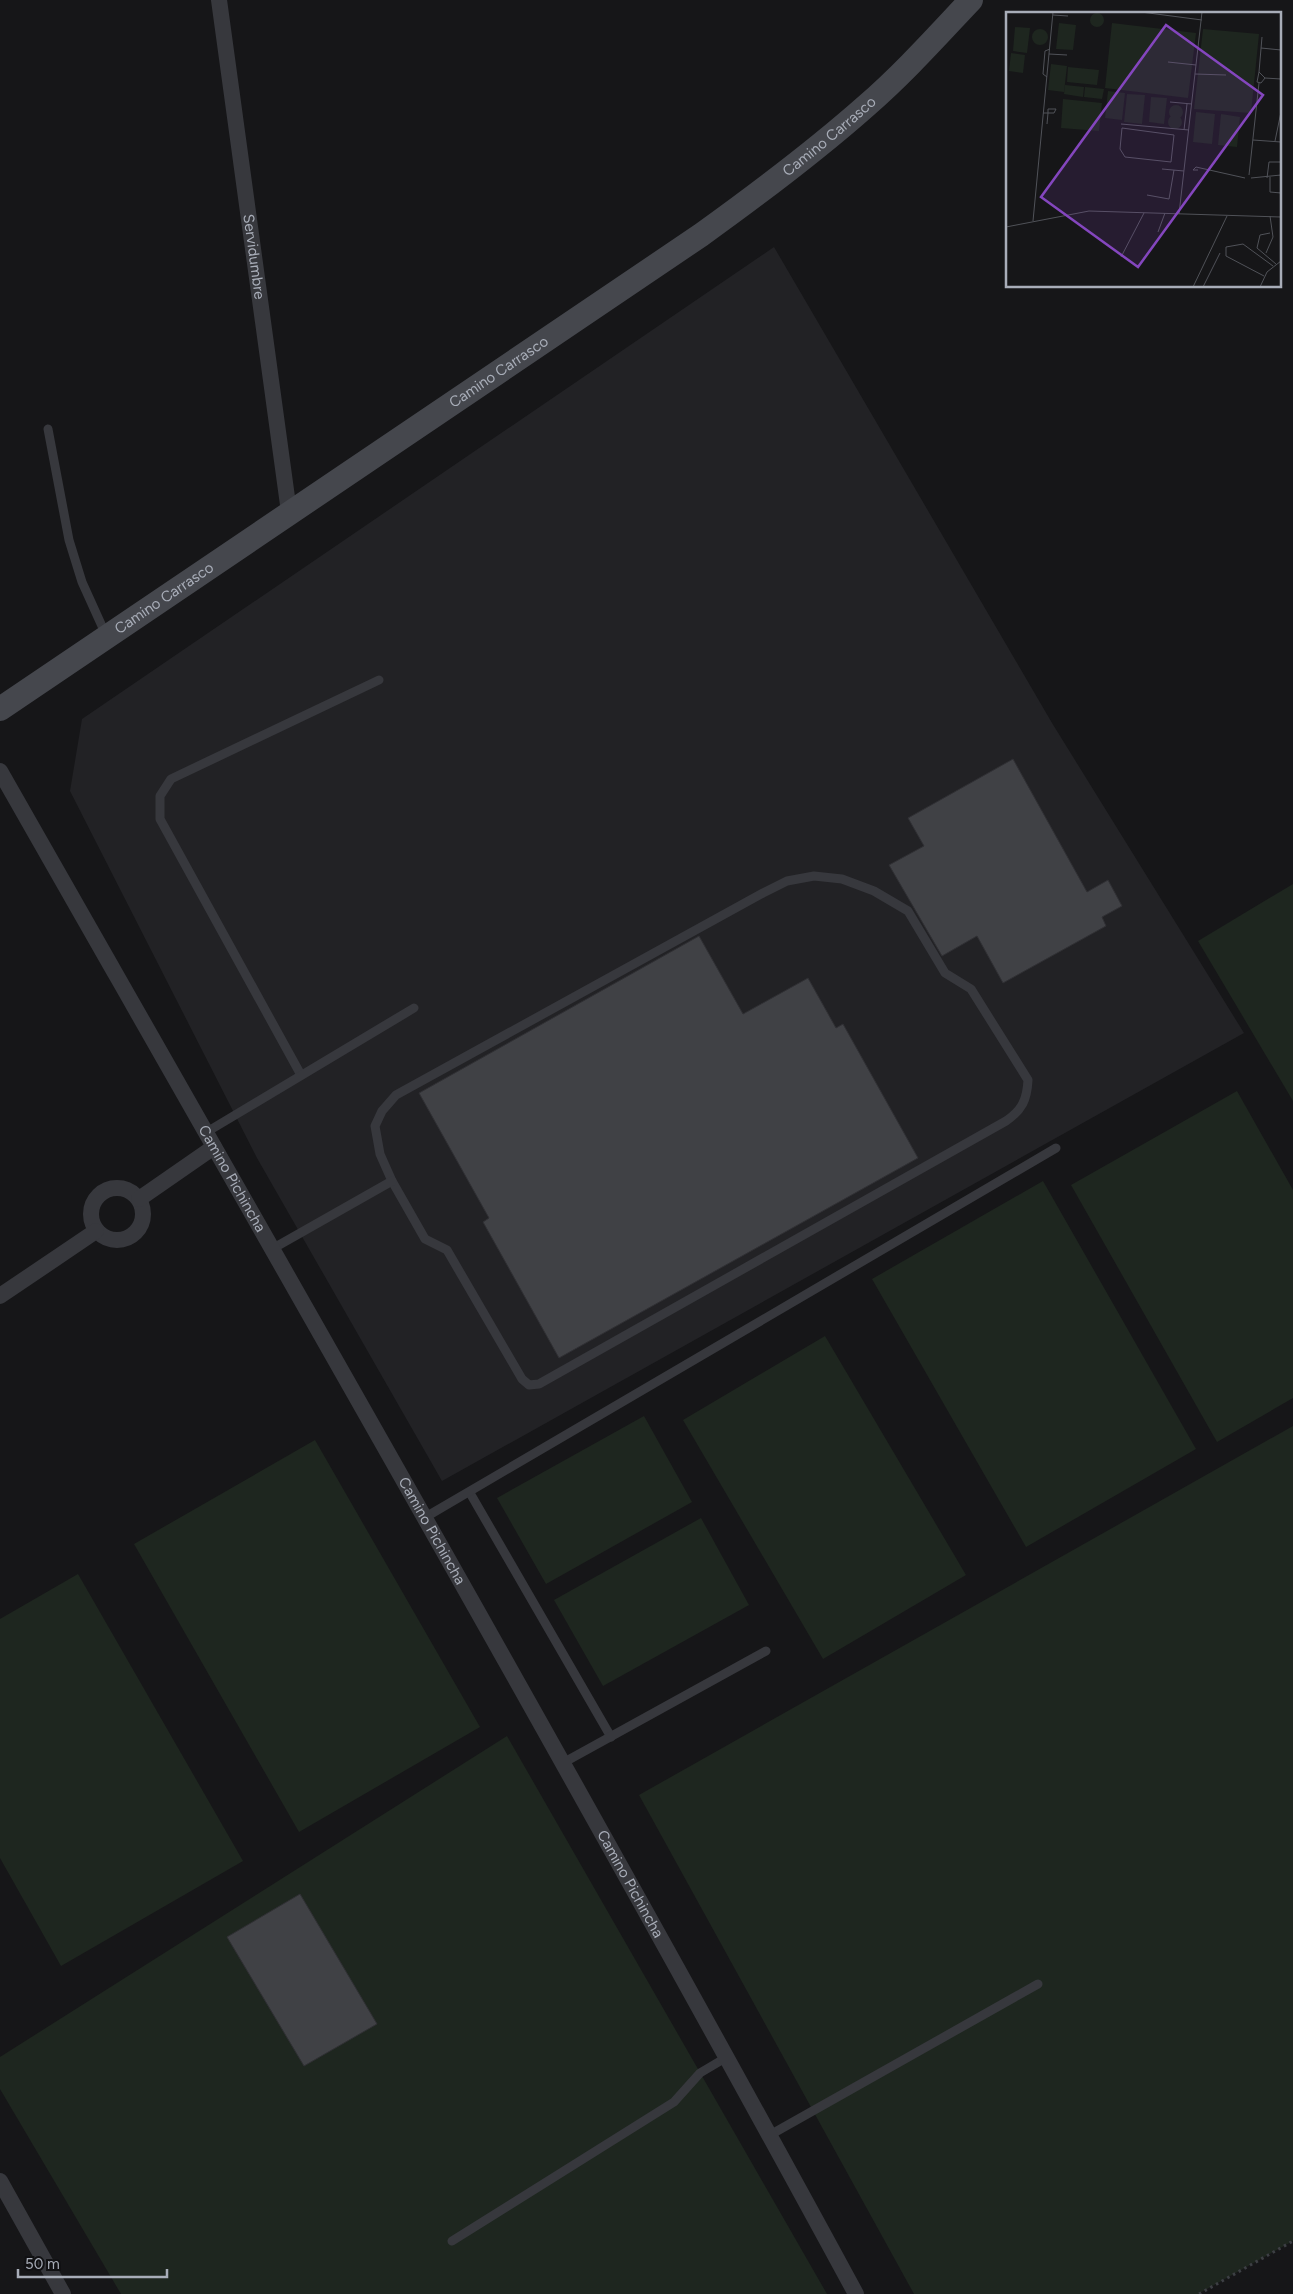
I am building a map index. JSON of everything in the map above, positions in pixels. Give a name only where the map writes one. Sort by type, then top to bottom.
[{"type":"main road","name":"Camino Carrasco","points":[[0,709],[701,235],[786,173],[867,105],[926,49],[971,0]]},
{"type":"street","name":"Servidumbre","points":[[219,0],[289,512]]},
{"type":"street","name":"Camino Pichincha","points":[[0,771],[424,1518],[770,2135],[856,2294]]},
{"type":"street","points":[[139,1199],[214,1147]]},
{"type":"street","points":[[109,1189],[125,1189],[139,1199],[144,1215],[138,1230],[132,1235],[126,1239],[110,1240],[96,1231],[90,1215],[95,1199],[109,1189]]},
{"type":"street","points":[[0,1296],[96,1231]]},
{"type":"street","points":[[0,2181],[63,2294]]},
{"type":"lane","points":[[48,429],[70,540],[82,582],[106,637]]},
{"type":"lane","points":[[301,1075],[160,819],[160,796],[171,779],[379,680]]},
{"type":"lane","points":[[814,876],[842,879],[866,888],[908,911],[945,973],[971,989],[1028,1080],[1025,1102],[1018,1112],[1006,1121],[539,1384],[529,1385],[522,1379],[447,1250],[425,1239],[392,1181],[380,1154],[375,1126],[382,1111],[396,1095],[763,893],[787,881],[814,876]]},
{"type":"lane","points":[[206,1133],[414,1008]]},
{"type":"lane","points":[[424,1518],[1056,1148]]},
{"type":"lane","points":[[272,1249],[392,1181]]},
{"type":"lane","points":[[470,1492],[611,1737]]},
{"type":"lane","points":[[561,1764],[766,1652]]},
{"type":"lane","points":[[770,2135],[1038,1984]]},
{"type":"lane","points":[[452,2241],[674,2102],[700,2073],[726,2057]]},
{"type":"path","points":[[1198,2294],[1293,2241]]},
{"type":"shaded area","points":[[774,247],[1052,723],[1244,1033],[442,1481],[257,1158],[70,791],[82,719]]},
{"type":"shaded area","points":[[1293,884],[1293,1101],[1198,941]]},
{"type":"shaded area","points":[[1237,1091],[1293,1190],[1293,1398],[1217,1442],[1071,1185]]},
{"type":"shaded area","points":[[1043,1181],[1196,1449],[1026,1547],[872,1279]]},
{"type":"shaded area","points":[[825,1336],[966,1575],[823,1659],[683,1420]]},
{"type":"shaded area","points":[[644,1416],[692,1502],[546,1584],[497,1498]]},
{"type":"shaded area","points":[[1293,1426],[1293,2241],[1198,2294],[914,2294],[639,1795]]},
{"type":"shaded area","points":[[315,1440],[480,1727],[299,1832],[134,1544]]},
{"type":"shaded area","points":[[701,1518],[749,1605],[603,1686],[554,1600]]},
{"type":"shaded area","points":[[78,1574],[243,1861],[61,1966],[0,1858],[0,1619]]},
{"type":"shaded area","points":[[507,1736],[827,2294],[121,2294],[0,2089],[0,2057]]},
{"type":"building","points":[[1013,759],[1087,892],[1108,880],[1122,906],[1102,917],[1106,926],[1003,983],[977,936],[942,956],[889,865],[924,846],[908,818]]},
{"type":"building","points":[[699,936],[743,1014],[808,978],[836,1028],[843,1024],[918,1158],[559,1358],[483,1222],[489,1218],[419,1093]]},
{"type":"building","points":[[300,1894],[377,2024],[304,2066],[227,1937]]}]
